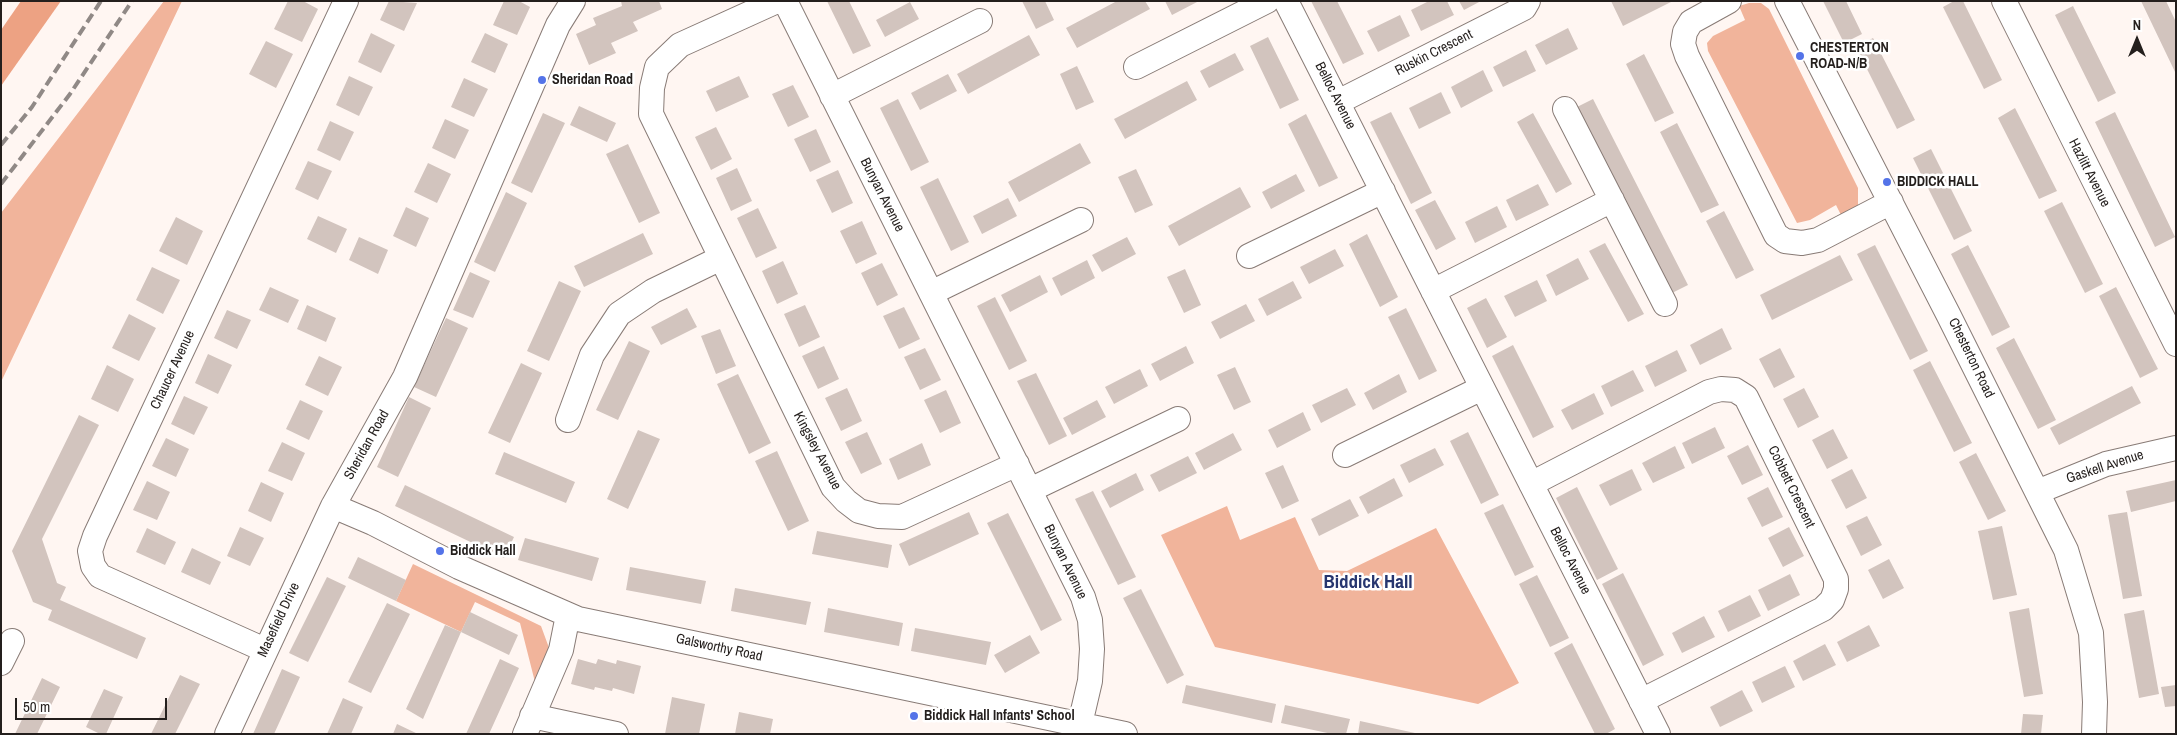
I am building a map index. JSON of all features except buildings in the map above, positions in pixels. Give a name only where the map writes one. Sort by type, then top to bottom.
[{"type":"street","name":"Chaucer Avenue","points":[[265,650],[100,576],[93,566],[90,551],[99,527],[346,1]]},
{"type":"street","name":"Sheridan Road","points":[[333,506],[406,377],[558,25],[573,1]]},
{"type":"street","name":"Kingsley Avenue","points":[[777,1],[680,45],[657,67],[652,88],[651,114],[833,487],[859,511],[878,516],[902,517],[1017,464]]},
{"type":"street","name":"Bunyan Avenue","points":[[785,1],[1083,597],[1090,620],[1092,649],[1090,681],[1080,724]]},
{"type":"street","points":[[1136,67],[1267,1]]},
{"type":"street","name":"Belloc Avenue","points":[[1286,1],[1658,734]]},
{"type":"street","name":"Ruskin Crescent","points":[[1338,102],[1524,8],[1528,1]]},
{"type":"street","points":[[1729,1],[1691,22],[1685,32],[1682,44],[1776,235],[1785,241],[1802,243],[1818,240],[1891,202]]},
{"type":"street","name":"Chesterton Road","points":[[1787,1],[1891,202],[2066,550],[2091,633],[2095,702],[2094,734]]},
{"type":"street","name":"Hazlitt Avenue","points":[[2004,1],[2168,314],[2176,344]]},
{"type":"street","points":[[832,96],[980,21]]},
{"type":"street","points":[[1565,109],[1665,304]]},
{"type":"street","points":[[1248,256],[1383,191]]},
{"type":"street","points":[[1433,291],[1612,200]]},
{"type":"street","points":[[931,293],[1081,220]]},
{"type":"street","points":[[568,420],[592,355],[619,314],[653,291],[721,258]]},
{"type":"street","points":[[1345,455],[1482,388]]},
{"type":"street","name":"Cobbett Crescent","points":[[1531,484],[1709,392],[1721,389],[1735,390],[1746,397],[1836,579],[1836,589],[1832,600],[1823,609],[1641,701]]},
{"type":"street","points":[[1030,490],[1178,419]]},
{"type":"street","name":"Gaskell Avenue","points":[[2037,492],[2106,464],[2176,448]]},
{"type":"street","name":"Masefield Drive","points":[[227,734],[333,506]]},
{"type":"street","name":"Galsworthy Road","points":[[333,506],[373,523],[458,567],[578,619],[1125,734]]},
{"type":"street","points":[[568,615],[561,650],[529,725],[616,734]]},
{"type":"street","points":[[1,663],[12,641]]},
{"type":"shaded area","points":[[21,1],[61,1],[1,86],[1,30]]},
{"type":"shaded area","points":[[164,1],[182,1],[1,382],[1,213]]},
{"type":"shaded area","points":[[1749,3],[1761,3],[1769,9],[1858,188],[1858,207],[1841,215],[1836,205],[1810,220],[1797,223],[1708,51],[1707,43],[1713,36],[1745,20],[1739,6]]},
{"type":"shaded area","points":[[1227,506],[1240,540],[1295,517],[1319,570],[1347,571],[1436,528],[1519,683],[1478,704],[1215,647],[1161,535]]},
{"type":"shaded area","points":[[413,564],[541,626],[552,656],[536,686],[520,623],[475,602],[461,632],[396,601]]},
{"type":"railway","points":[[1,145],[32,107],[101,1]]},
{"type":"railway","points":[[1,184],[70,94],[132,1]]},
{"type":"place","name":"CHESTERTON ROAD-N/B","points":[[1800,56]]},
{"type":"place","name":"Sheridan Road","points":[[542,80]]},
{"type":"place","name":"BIDDICK HALL","points":[[1887,182]]},
{"type":"place","name":"Biddick Hall","points":[[440,551]]},
{"type":"place","name":"Biddick Hall Infants' School","points":[[914,716]]},
{"type":"district","name":"Biddick Hall","points":[[1368,583]]}]
